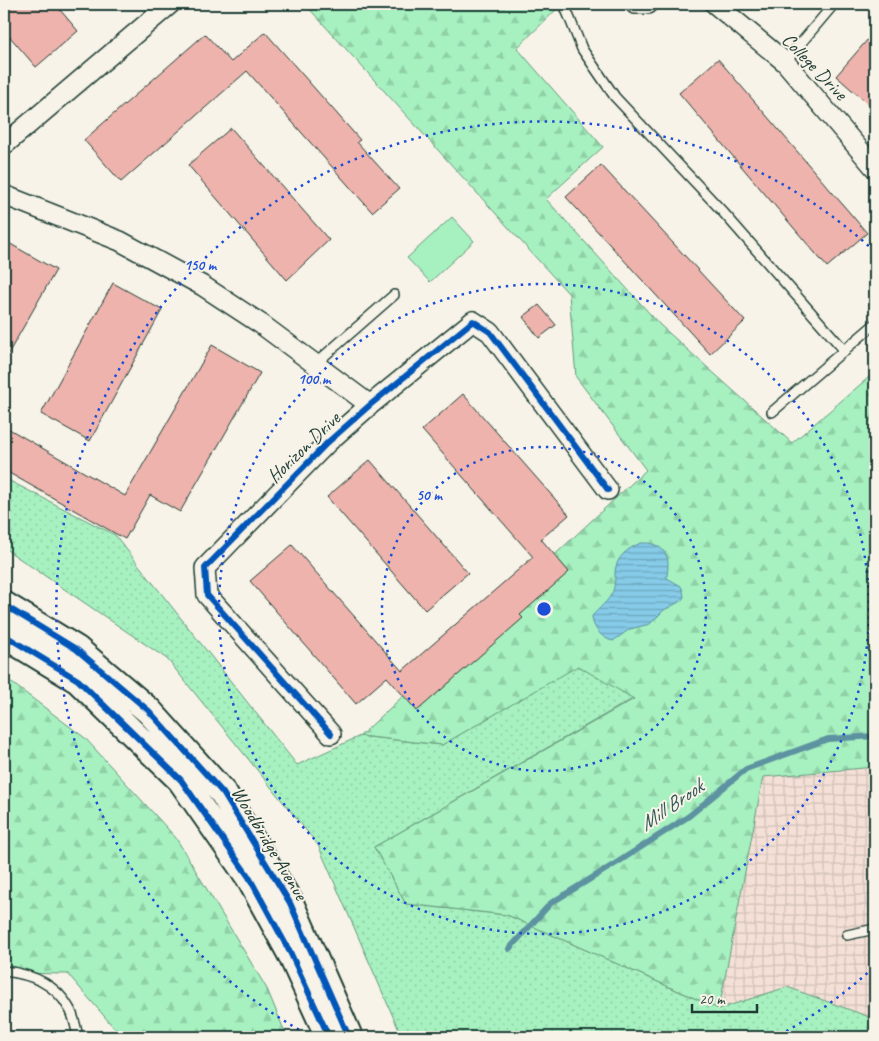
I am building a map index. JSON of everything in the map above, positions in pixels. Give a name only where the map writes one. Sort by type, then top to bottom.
[{"type":"main road","name":"Woodbridge Avenue","points":[[4,605],[76,649],[149,710],[223,793],[290,903],[342,1036]]},
{"type":"main road","name":"Woodbridge Avenue","points":[[4,635],[78,680],[181,780],[249,877],[291,954],[342,1036]]},
{"type":"street","points":[[4,145],[170,4]]},
{"type":"street","points":[[635,4],[648,4]]},
{"type":"street","name":"College Drive","points":[[715,4],[784,62],[875,168]]},
{"type":"street","name":"Horizon Drive","points":[[4,195],[120,241],[203,286],[261,324],[370,405]]},
{"type":"street","name":"Horizon Drive","points":[[331,734],[207,594],[205,568],[327,443],[370,405],[473,321],[490,332],[608,490]]},
{"type":"lane","points":[[564,4],[582,48],[615,97],[722,211],[845,351]]},
{"type":"lane","points":[[784,62],[834,4]]},
{"type":"lane","points":[[315,364],[394,295]]},
{"type":"lane","points":[[772,412],[875,324]]},
{"type":"lane","points":[[847,935],[875,929]]},
{"type":"lane","points":[[4,972],[32,976],[53,987],[70,1008],[78,1037]]},
{"type":"shaded area","points":[[875,767],[875,1019],[787,987],[719,1009],[763,777]]},
{"type":"green space","points":[[305,4],[562,4],[517,48],[603,147],[546,199],[660,325],[792,443],[875,372],[875,767],[763,777],[719,1009],[507,915],[406,904],[374,847],[634,699],[578,666],[442,745],[360,736],[646,470],[576,377],[569,294]]},
{"type":"green space","points":[[452,217],[474,241],[430,282],[407,258]]},
{"type":"green space","points":[[4,478],[115,535],[297,765],[360,736],[442,745],[578,665],[634,698],[374,847],[406,904],[507,915],[719,1009],[787,987],[875,1019],[875,1037],[402,1037],[318,845],[167,659],[4,548]]},
{"type":"green space","points":[[4,677],[85,738],[176,838],[267,989],[287,1037],[122,1037],[68,974],[4,973]]},
{"type":"water","points":[[641,543],[656,545],[664,551],[668,560],[667,578],[681,586],[684,597],[681,601],[664,610],[650,624],[630,629],[613,641],[609,640],[596,628],[592,616],[606,602],[613,591],[616,567],[620,558],[627,550]]},
{"type":"building","points":[[4,4],[55,4],[78,31],[36,67],[4,30]]},
{"type":"building","points":[[875,31],[875,110],[836,76]]},
{"type":"building","points":[[265,32],[360,140],[357,142],[399,189],[372,212],[247,71],[121,182],[84,140],[205,34],[231,62]]},
{"type":"building","points":[[718,59],[867,233],[827,267],[679,93]]},
{"type":"building","points":[[231,128],[329,240],[287,280],[188,165]]},
{"type":"building","points":[[601,165],[745,321],[710,354],[566,197]]},
{"type":"building","points":[[7,242],[56,270],[4,361],[4,248]]},
{"type":"building","points":[[113,283],[162,310],[90,441],[41,414]]},
{"type":"building","points":[[539,305],[556,325],[539,338],[523,317]]},
{"type":"building","points":[[212,345],[260,373],[180,512],[150,495],[125,539],[4,470],[4,426],[125,496]]},
{"type":"building","points":[[463,394],[569,515],[541,539],[569,572],[520,615],[523,618],[417,711],[387,677],[356,704],[250,581],[292,545],[402,671],[533,557],[422,430]]},
{"type":"building","points":[[370,460],[468,573],[425,610],[327,497]]},
{"type":"waterway","name":"Mill Brook","points":[[509,949],[551,903],[689,816],[746,769],[828,739],[875,736]]},
{"type":"cycle path","points":[[331,734],[207,595],[205,568],[327,443],[370,405],[473,321],[490,332],[608,490]]},
{"type":"cycle path","points":[[4,605],[76,649],[149,711],[223,793],[290,903],[349,1037]]},
{"type":"cycle path","points":[[4,635],[78,680],[181,780],[249,877],[291,954],[329,1037]]}]
